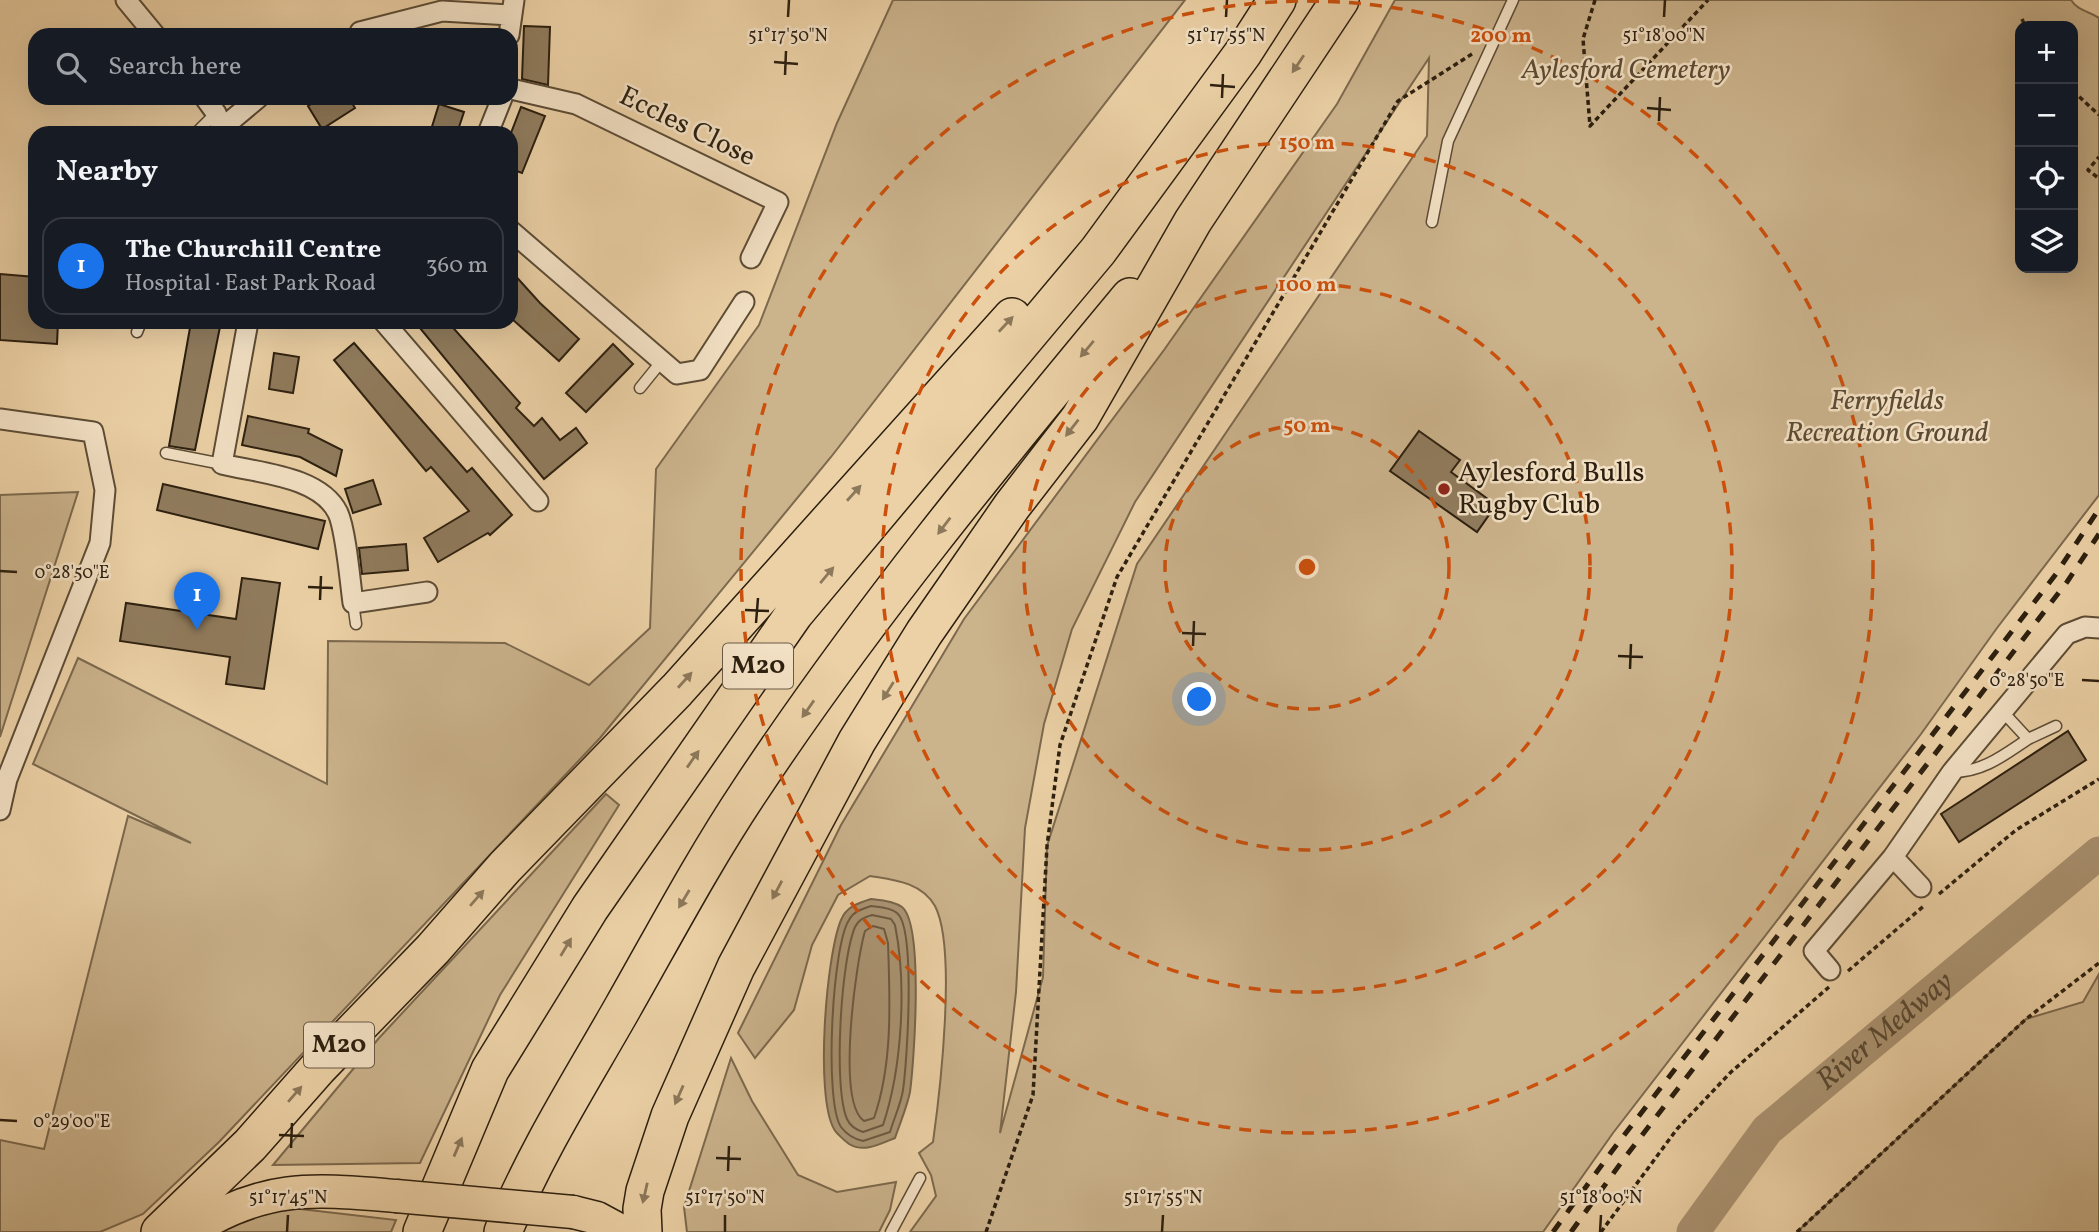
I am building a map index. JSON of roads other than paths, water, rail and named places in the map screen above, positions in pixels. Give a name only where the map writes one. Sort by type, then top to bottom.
[{"type":"highway","name":"M20","points":[[422,1232],[491,1070],[605,885],[794,614],[1098,251],[1243,53],[1277,0]]},
{"type":"highway","name":"M20","points":[[643,1232],[642,1209],[645,1191],[670,1116],[736,967],[857,741],[924,633],[1012,506],[1080,418],[1193,221],[1340,0]]},
{"type":"highway","name":"M20","points":[[160,1232],[250,1145],[318,1068],[433,949],[505,867],[677,690],[1008,321],[1170,151]]},
{"type":"highway","name":"M20","points":[[503,1232],[523,1182],[666,928],[749,792],[852,648],[978,481],[1193,221]]},
{"type":"highway","name":"M20","points":[[189,1232],[250,1145]]},
{"type":"main road","points":[[189,1232],[218,1214],[272,1194],[330,1191],[573,1212],[597,1218],[623,1232]]},
{"type":"street","points":[[127,0],[149,28]]},
{"type":"street","points":[[375,28],[442,11],[511,17]]},
{"type":"street","name":"Eccles Close","points":[[518,91],[576,104],[778,202],[751,258]]},
{"type":"street","points":[[217,118],[244,105]]},
{"type":"street","points":[[491,126],[499,105]]},
{"type":"street","points":[[518,237],[677,374],[700,370],[744,302]]},
{"type":"street","points":[[247,329],[222,464],[303,484],[324,494],[338,514],[353,603],[427,592]]},
{"type":"street","points":[[390,329],[538,501]]},
{"type":"street","points":[[0,419],[93,432],[105,490],[100,543],[7,779],[0,810]]},
{"type":"street","points":[[1838,974],[1814,951],[1893,857],[1952,772],[2067,634],[2085,627],[2099,628]]},
{"type":"street","points":[[1893,857],[1922,887]]},
{"type":"lane","points":[[1432,222],[1448,141],[1513,0]]},
{"type":"lane","points":[[640,388],[661,362]]},
{"type":"lane","points":[[166,453],[222,464]]},
{"type":"lane","points":[[353,603],[356,624]]},
{"type":"lane","points":[[2003,712],[2028,740]]},
{"type":"lane","points":[[1952,772],[1977,770],[1989,765],[2056,726]]},
{"type":"lane","points":[[891,1232],[920,1178]]},
{"type":"water","points":[[871,899],[899,905],[909,919],[915,966],[914,1053],[910,1092],[895,1138],[872,1147],[860,1148],[849,1144],[837,1133],[828,1112],[825,1087],[825,1026],[831,963],[841,920],[849,909]]},
{"type":"waterway","name":"River Medway","points":[[1693,1232],[1767,1130],[2099,853]]},
{"type":"railway","points":[[1553,1232],[1612,1151],[2056,574],[2099,509]]},
{"type":"railway","points":[[1571,1232],[1623,1160],[2067,582],[2099,534]]},
{"type":"place","name":"Aylesford Bulls Rugby Club","points":[[1444,489]]},
{"type":"place","name":"The Churchill Centre","points":[[197,630]]},
{"type":"park label","name":"Aylesford Cemetery","points":[[1626,70]]},
{"type":"park label","name":"Ferryfields Recreation Ground","points":[[1887,417]]}]
